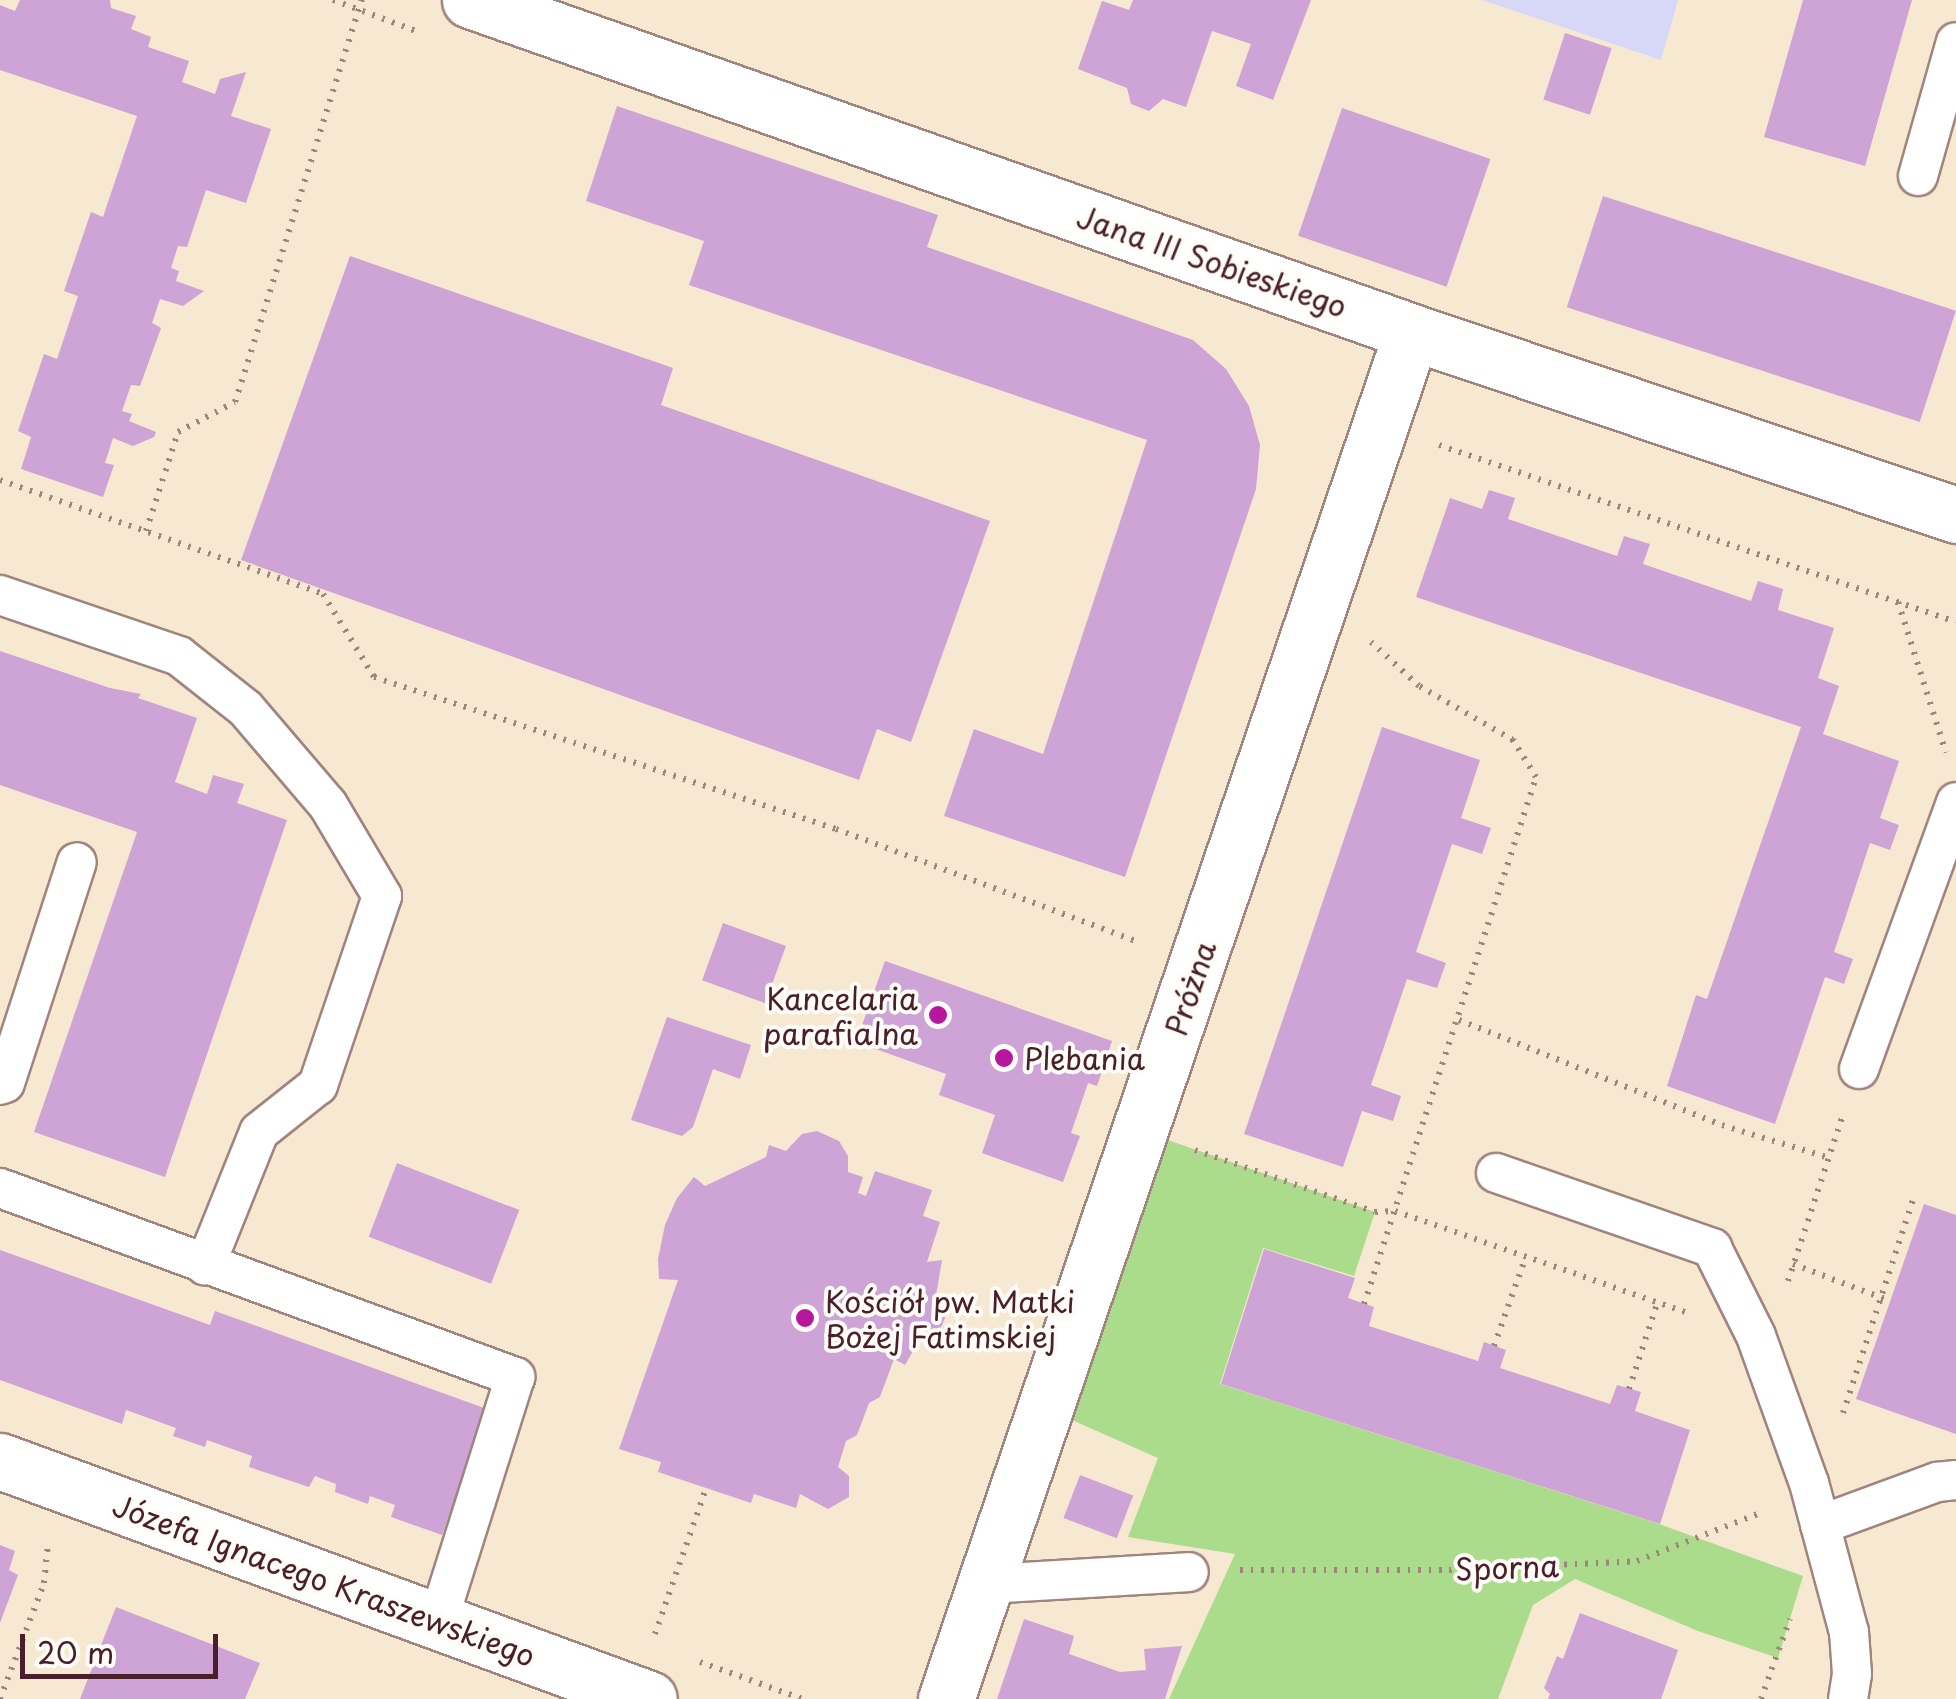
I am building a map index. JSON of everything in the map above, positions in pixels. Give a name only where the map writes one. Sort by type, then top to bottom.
[{"type":"street","name":"Jana III Sobieskiego","points":[[470,0],[1412,332],[1956,515]]},
{"type":"street","name":"Próżna","points":[[946,1699],[1412,332]]},
{"type":"street","name":"Józefa Ignacego Kraszewskiego","points":[[18,1468],[649,1699]]},
{"type":"lane","points":[[1918,176],[1956,42]]},
{"type":"lane","points":[[0,595],[179,656],[192,666],[246,709],[328,805],[382,896],[318,1085],[260,1132],[205,1266]]},
{"type":"lane","points":[[1859,1069],[1953,784]]},
{"type":"lane","points":[[0,1085],[5,1083],[78,862]]},
{"type":"lane","points":[[1496,1173],[1712,1248],[1756,1336],[1808,1484],[1849,1632],[1852,1674],[1848,1699]]},
{"type":"lane","points":[[0,1188],[515,1376],[438,1621]]},
{"type":"lane","points":[[1820,1526],[1937,1482],[1956,1480]]},
{"type":"lane","points":[[988,1584],[1188,1572]]},
{"type":"path","points":[[146,530],[178,432],[235,402],[362,0]]},
{"type":"path","points":[[1381,424],[1956,622]]},
{"type":"path","points":[[0,480],[323,594],[374,676],[836,829],[1146,945]]},
{"type":"path","points":[[1323,597],[1419,686],[1513,740],[1536,777],[1364,1304]]},
{"type":"path","points":[[1898,601],[1953,784]]},
{"type":"path","points":[[1459,1020],[1722,1125],[1829,1158]]},
{"type":"path","points":[[1142,1132],[1375,1212],[1395,1212],[1700,1317]]},
{"type":"path","points":[[1808,1484],[1841,1420],[1912,1200]]},
{"type":"path","points":[[1494,1346],[1526,1259]]},
{"type":"path","points":[[1793,1264],[1890,1301]]},
{"type":"path","points":[[1630,1389],[1656,1304]]},
{"type":"path","points":[[0,1699],[44,1583],[47,1526],[18,1468]]},
{"type":"path","name":"Sporna","points":[[1188,1572],[1449,1570],[1637,1561],[1778,1506],[1808,1484]]},
{"type":"path","points":[[651,1644],[706,1488]]},
{"type":"path","points":[[1761,1699],[1793,1608]]},
{"type":"shaded area","points":[[1482,0],[1678,0],[1661,60]]},
{"type":"green space","points":[[1142,1131],[1375,1212],[1354,1276],[1263,1248],[1220,1384],[1659,1524],[1803,1576],[1778,1658],[1698,1631],[1575,1579],[1533,1605],[1498,1699],[1169,1699],[1235,1554],[1128,1537],[1158,1458],[1047,1409]]},
{"type":"building","points":[[20,0],[110,0],[111,8],[136,16],[131,29],[151,37],[148,47],[189,61],[182,82],[215,94],[220,79],[246,72],[231,116],[271,129],[246,203],[206,190],[187,247],[178,246],[171,268],[179,271],[176,281],[204,291],[183,306],[160,299],[152,323],[161,328],[140,386],[131,385],[122,411],[132,414],[129,421],[156,432],[154,437],[133,446],[113,438],[105,463],[114,465],[103,497],[21,469],[31,437],[18,431],[44,354],[57,359],[78,296],[64,291],[91,212],[103,217],[137,116],[0,70],[0,5],[15,11]]},
{"type":"building","points":[[1133,0],[1311,0],[1273,100],[1236,86],[1251,44],[1212,31],[1186,107],[1163,99],[1149,111],[1131,104],[1127,88],[1078,69],[1102,1],[1129,10]]},
{"type":"building","points":[[1803,0],[1912,0],[1865,166],[1764,137]]},
{"type":"building","points":[[1565,33],[1612,48],[1590,115],[1543,100]]},
{"type":"building","points":[[617,106],[938,215],[927,247],[1193,340],[1226,369],[1249,406],[1260,445],[1256,489],[1125,877],[944,816],[974,729],[1043,754],[1147,440],[689,285],[704,241],[586,201]]},
{"type":"building","points":[[1342,108],[1490,159],[1446,287],[1298,236]]},
{"type":"building","points":[[1603,196],[1956,311],[1920,422],[1567,307]]},
{"type":"building","points":[[350,256],[673,368],[661,405],[990,521],[911,742],[877,729],[859,780],[241,560]]},
{"type":"building","points":[[1489,490],[1515,498],[1508,519],[1617,556],[1624,536],[1650,544],[1643,564],[1751,601],[1758,581],[1783,589],[1778,610],[1834,628],[1818,678],[1839,686],[1823,734],[1899,761],[1880,818],[1899,825],[1890,850],[1870,843],[1834,952],[1853,959],[1844,984],[1825,977],[1775,1124],[1667,1086],[1696,995],[1707,999],[1801,727],[1416,597],[1450,498],[1482,509]]},
{"type":"building","points":[[0,651],[110,688],[141,694],[138,698],[197,718],[175,782],[207,794],[213,775],[244,784],[237,803],[287,820],[165,1177],[34,1132],[137,832],[0,785]]},
{"type":"building","points":[[1382,727],[1480,760],[1461,818],[1491,828],[1482,854],[1452,844],[1416,952],[1446,963],[1437,988],[1407,979],[1371,1085],[1401,1096],[1393,1121],[1362,1111],[1343,1167],[1244,1134]]},
{"type":"building","points":[[723,923],[786,946],[765,1003],[702,980]]},
{"type":"building","name":"Plebania","points":[[885,961],[1112,1041],[1097,1086],[1088,1083],[1071,1133],[1080,1136],[1063,1182],[982,1153],[995,1115],[939,1095],[946,1074],[856,1042]]},
{"type":"building","points":[[667,1017],[751,1045],[740,1079],[713,1069],[693,1127],[682,1136],[631,1120]]},
{"type":"building","name":"Kościół pw. Matki Bożej Fatimskiej","points":[[817,1131],[839,1141],[848,1156],[848,1172],[863,1177],[858,1193],[866,1196],[875,1171],[932,1190],[923,1216],[940,1222],[927,1262],[942,1260],[936,1295],[947,1313],[940,1330],[922,1335],[905,1365],[894,1359],[880,1397],[869,1403],[857,1435],[846,1441],[838,1467],[849,1476],[849,1497],[828,1509],[800,1494],[796,1508],[754,1494],[751,1503],[658,1472],[661,1462],[619,1449],[678,1280],[659,1279],[658,1259],[665,1225],[677,1198],[694,1177],[705,1186],[766,1157],[769,1145],[786,1151],[802,1134]]},
{"type":"building","points":[[397,1163],[519,1210],[491,1284],[369,1237]]},
{"type":"building","points":[[1924,1204],[1956,1215],[1956,1434],[1856,1399]]},
{"type":"building","points":[[1264,1249],[1355,1278],[1348,1298],[1374,1307],[1369,1326],[1478,1361],[1484,1342],[1506,1350],[1500,1368],[1610,1404],[1617,1385],[1641,1392],[1635,1411],[1690,1430],[1660,1524],[1221,1384]]},
{"type":"building","points":[[0,1250],[210,1325],[215,1311],[487,1409],[442,1535],[391,1517],[395,1505],[370,1496],[368,1504],[335,1492],[336,1484],[315,1476],[309,1487],[249,1467],[252,1456],[207,1440],[205,1447],[173,1436],[176,1428],[126,1410],[122,1424],[0,1380]]},
{"type":"building","points":[[1080,1475],[1133,1495],[1117,1538],[1064,1518]]},
{"type":"building","points":[[0,1545],[15,1551],[9,1570],[18,1575],[0,1623]]},
{"type":"building","points":[[116,1607],[260,1663],[245,1699],[80,1699]]},
{"type":"building","points":[[1580,1613],[1678,1650],[1661,1699],[1548,1699],[1550,1694],[1544,1688],[1557,1656],[1563,1659]]},
{"type":"building","points":[[1024,1619],[1074,1636],[1069,1654],[1120,1672],[1146,1670],[1144,1649],[1182,1646],[1165,1699],[997,1699]]},
{"type":"place","name":"Kancelaria parafialna","points":[[938,1015]]},
{"type":"place","name":"Plebania","points":[[1004,1058]]},
{"type":"place","name":"Kościół pw. Matki Bożej Fatimskiej","points":[[805,1318]]}]
